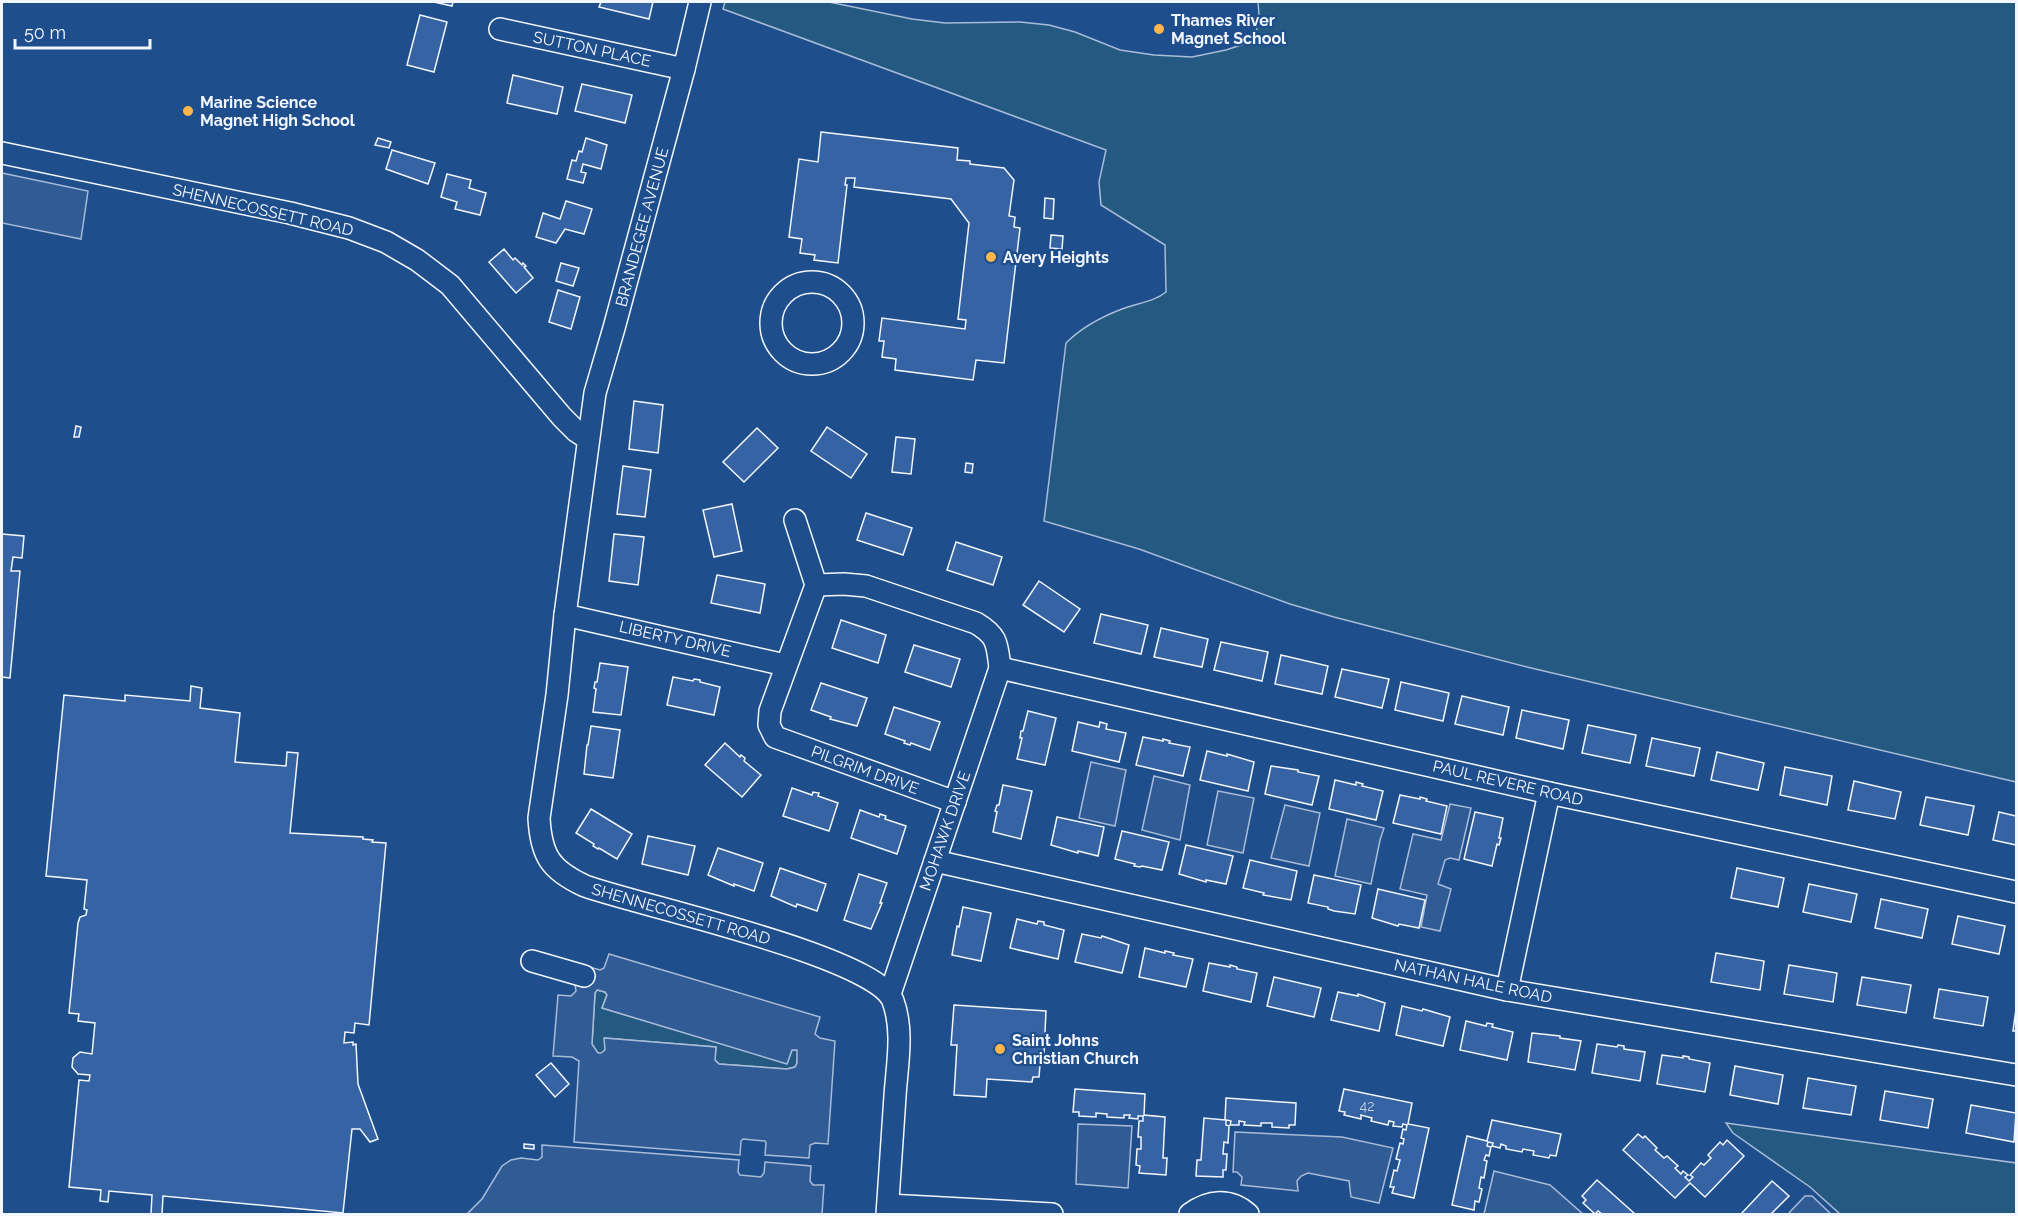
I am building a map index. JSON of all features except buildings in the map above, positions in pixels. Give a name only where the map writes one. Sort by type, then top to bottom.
[{"type":"street","name":"BRANDEGEE AVENUE","points":[[587,446],[595,393],[615,328],[700,2]]},
{"type":"street","name":"SUTTON PLACE","points":[[500,29],[684,69]]},
{"type":"street","name":"SHENNECOSSETT ROAD","points":[[2,153],[349,228],[394,246],[450,285],[587,446],[557,695],[539,818],[544,853],[553,864],[574,881],[596,890],[769,938],[860,974],[890,994]]},
{"type":"street","points":[[785,665],[816,585],[795,520]]},
{"type":"street","points":[[816,585],[866,586],[976,623],[988,630],[997,640],[1000,668]]},
{"type":"street","name":"LIBERTY DRIVE","points":[[565,615],[785,665]]},
{"type":"street","name":"PILGRIM DRIVE","points":[[785,665],[770,711],[769,725],[775,737],[955,802]]},
{"type":"street","name":"PAUL REVERE ROAD","points":[[1000,668],[1549,793],[2016,892]]},
{"type":"street","name":"MOHAWK DRIVE","points":[[890,994],[1000,668]]},
{"type":"street","points":[[1507,990],[1549,793]]},
{"type":"street","name":"NATHAN HALE ROAD","points":[[935,861],[1507,990],[2016,1075]]},
{"type":"street","points":[[532,961],[584,976]]},
{"type":"street","points":[[890,994],[900,1026],[887,1210],[1052,1215]]},
{"type":"street","points":[[1190,1215],[1201,1206],[1214,1202],[1228,1203],[1241,1208],[1248,1215]]},
{"type":"shaded area","points":[[725,2],[829,2],[912,19],[945,23],[1020,22],[1049,25],[1075,32],[1120,50],[1192,57],[1247,43],[1256,33],[1259,15],[1258,2],[2016,2],[2016,782],[1527,667],[1334,617],[1290,604],[1139,549],[1044,521],[1066,343],[1099,319],[1156,298],[1166,292],[1165,245],[1101,205],[1099,182],[1106,150],[723,9]]},
{"type":"shaded area","points":[[2,173],[88,191],[81,239],[2,223]]},
{"type":"shaded area","points":[[1091,762],[1126,770],[1115,826],[1079,818]]},
{"type":"shaded area","points":[[1154,776],[1190,785],[1180,840],[1142,830]]},
{"type":"shaded area","points":[[1218,791],[1254,798],[1243,853],[1207,845]]},
{"type":"shaded area","points":[[1450,804],[1471,808],[1459,860],[1450,858],[1445,860],[1438,884],[1451,889],[1440,931],[1421,927],[1427,895],[1400,889],[1413,834],[1441,840]]},
{"type":"shaded area","points":[[1285,805],[1320,813],[1309,866],[1271,858]]},
{"type":"shaded area","points":[[1347,819],[1384,828],[1371,884],[1335,876]]},
{"type":"shaded area","points":[[609,954],[820,1017],[815,1034],[820,1038],[835,1041],[828,1144],[810,1145],[809,1158],[765,1155],[765,1141],[743,1139],[740,1155],[574,1142],[579,1061],[572,1057],[553,1056],[558,995],[571,996],[576,991],[561,959],[600,970],[604,968]],"holes":[[[597,990],[607,995],[602,1008],[787,1064],[792,1050],[797,1050],[797,1063],[795,1067],[787,1069],[719,1064],[715,1060],[716,1047],[604,1038],[605,1050],[598,1053],[592,1044],[595,993]]]},
{"type":"shaded area","points":[[597,990],[607,995],[602,1008],[787,1063],[792,1050],[798,1050],[797,1063],[795,1067],[787,1069],[719,1064],[715,1060],[716,1047],[605,1038],[605,1050],[601,1054],[597,1053],[592,1044]]},
{"type":"shaded area","points":[[1726,1123],[2016,1163],[2016,1214],[1840,1214],[1810,1187],[1733,1133]]},
{"type":"shaded area","points":[[1078,1124],[1132,1126],[1128,1188],[1076,1184]]},
{"type":"shaded area","points":[[1235,1132],[1342,1137],[1393,1148],[1379,1203],[1351,1197],[1349,1181],[1308,1173],[1297,1181],[1298,1191],[1241,1185],[1242,1177],[1237,1172],[1233,1172]]},
{"type":"shaded area","points":[[542,1145],[739,1160],[740,1175],[761,1177],[764,1173],[765,1162],[811,1166],[810,1181],[813,1185],[824,1185],[822,1214],[467,1214],[482,1199],[502,1166],[511,1160],[521,1158],[538,1160],[542,1157]]},
{"type":"shaded area","points":[[1494,1171],[1550,1185],[1583,1214],[1484,1214]]},
{"type":"shaded area","points":[[1805,1196],[1812,1196],[1831,1214],[1788,1214]]},
{"type":"place","name":"Thames River Magnet School","points":[[1159,29]]},
{"type":"place","name":"Marine Science Magnet High School","points":[[188,111]]},
{"type":"place","name":"Avery Heights","points":[[991,257]]},
{"type":"place","name":"Saint Johns Christian Church","points":[[1000,1049]]}]
